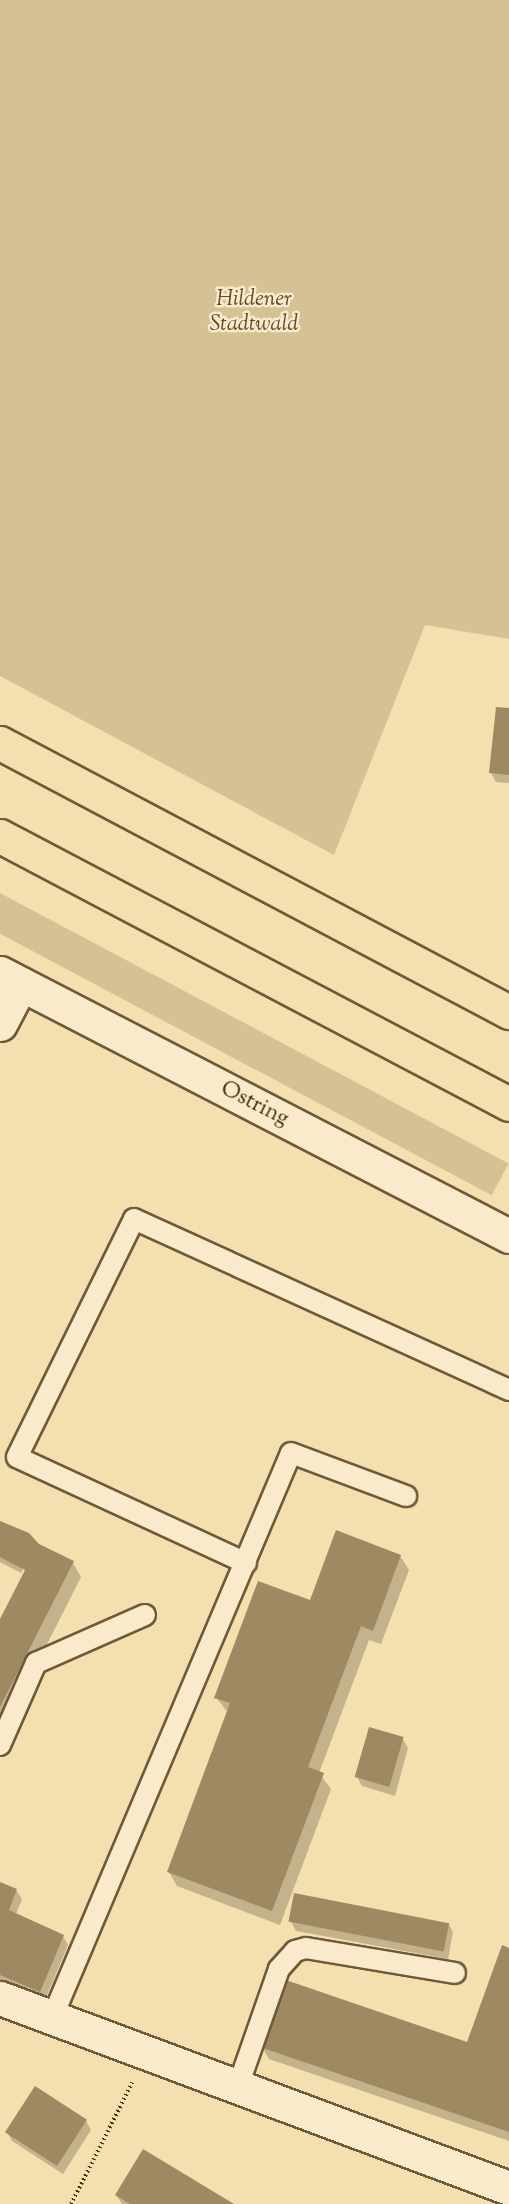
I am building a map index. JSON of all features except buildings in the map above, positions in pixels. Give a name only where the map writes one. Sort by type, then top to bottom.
[{"type":"highway","points":[[0,743],[509,1012]]},
{"type":"highway","points":[[0,836],[509,1104]]},
{"type":"main road","points":[[0,1024],[10,979]]},
{"type":"main road","name":"Ostring","points":[[10,979],[509,1236]]},
{"type":"main road","points":[[0,1998],[145,2055],[509,2188]]},
{"type":"lane","points":[[246,1563],[17,1457],[134,1219],[509,1390]]},
{"type":"lane","points":[[52,2018],[291,1453],[406,1496]]},
{"type":"lane","points":[[0,1745],[36,1663],[145,1616]]},
{"type":"lane","points":[[237,2089],[279,1969],[295,1951],[306,1948],[455,1973]]},
{"type":"path","points":[[71,2204],[120,2113],[145,2055]]},
{"type":"green space","name":"Hildener Stadtwald","points":[[0,0],[509,0],[509,639],[425,625],[334,855],[0,676]]},
{"type":"green space","points":[[0,893],[509,1163],[492,1195],[0,934]]}]
